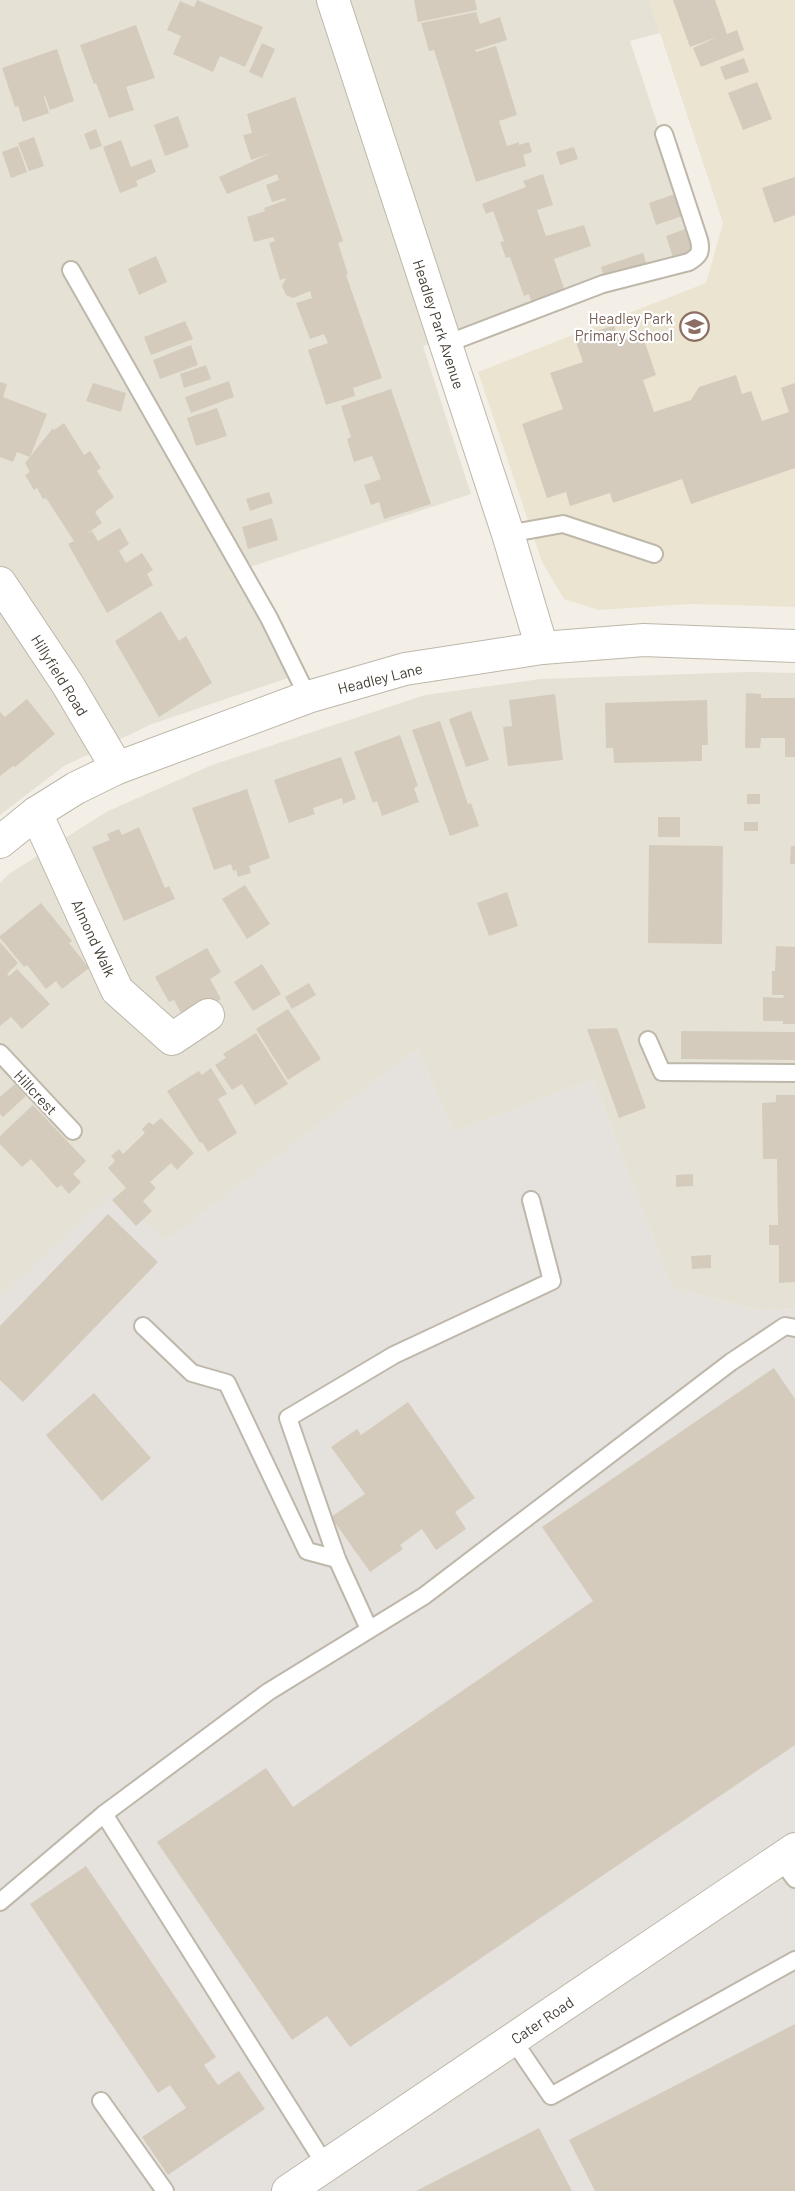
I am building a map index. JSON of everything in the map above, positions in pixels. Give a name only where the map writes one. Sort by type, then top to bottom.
[{"type":"street","name":"Headley Park Avenue","points":[[333,0],[508,534],[542,648]]},
{"type":"street","name":"Hillyfield Road","points":[[0,583],[68,686],[117,768]]},
{"type":"street","name":"Headley Lane","points":[[0,842],[36,813],[76,788],[117,768],[308,697],[405,669],[542,648],[644,640],[795,646]]},
{"type":"street","name":"Almond Walk","points":[[36,813],[117,990],[172,1039],[208,1016]]},
{"type":"street","name":"Cater Road","points":[[288,2191],[513,2040],[790,1863]]},
{"type":"lane","points":[[446,344],[603,284],[689,262],[698,256],[701,249],[699,240],[664,134]]},
{"type":"lane","points":[[71,270],[269,618],[308,697]]},
{"type":"lane","points":[[508,534],[563,524],[654,554]]},
{"type":"lane","points":[[648,1040],[662,1072],[795,1073]]},
{"type":"lane","name":"Hillcrest","points":[[0,1053],[73,1131]]},
{"type":"lane","points":[[369,1629],[337,1559],[288,1418],[394,1355],[552,1281],[531,1200]]},
{"type":"lane","points":[[143,1326],[192,1373],[227,1383],[307,1551],[337,1559]]},
{"type":"lane","points":[[0,1902],[104,1814],[268,1692],[424,1596],[731,1362],[785,1326],[795,1328]]},
{"type":"lane","points":[[104,1814],[326,2166]]},
{"type":"lane","points":[[513,2040],[551,2096],[795,1960]]},
{"type":"lane","points":[[101,2101],[165,2191]]},
{"type":"shaded area","points":[[0,0],[649,0],[660,33],[630,41],[699,250],[423,346],[471,494],[235,572],[291,677],[152,724],[64,766],[0,815]]},
{"type":"shaded area","name":"Headley Park Primary School","points":[[649,0],[795,0],[795,607],[690,604],[599,610],[564,599],[542,562],[478,372],[706,283],[723,223]]},
{"type":"shaded area","points":[[747,672],[795,673],[795,1309],[761,1311],[672,1288],[593,1079],[454,1132],[417,1049],[166,1241],[113,1193],[0,1297],[0,883],[9,874],[106,812],[212,765],[425,695],[540,679]]},
{"type":"shaded area","points":[[417,1049],[454,1132],[593,1079],[672,1288],[760,1311],[795,1309],[795,2191],[0,2191],[0,1297],[113,1192],[166,1241]]},
{"type":"building","points":[[197,0],[263,27],[245,67],[220,56],[213,72],[173,54],[181,36],[167,30],[180,1],[194,7]]},
{"type":"building","points":[[414,0],[475,0],[477,10],[418,22]]},
{"type":"building","points":[[673,0],[715,0],[727,34],[737,30],[744,50],[701,67],[693,48],[717,37],[690,47]]},
{"type":"building","points":[[476,12],[480,24],[500,17],[507,40],[475,50],[476,52],[496,46],[517,115],[499,121],[507,146],[529,142],[532,152],[523,155],[526,166],[476,182],[434,50],[429,51],[421,23]]},
{"type":"building","points":[[136,25],[155,78],[126,87],[134,110],[109,118],[80,45]]},
{"type":"building","points":[[262,43],[275,49],[262,78],[249,72]]},
{"type":"building","points":[[57,49],[74,101],[50,110],[45,96],[49,113],[23,122],[18,106],[15,107],[2,68]]},
{"type":"building","points":[[744,58],[749,72],[725,80],[720,67]]},
{"type":"building","points":[[757,82],[772,119],[743,130],[728,93]]},
{"type":"building","points":[[295,97],[343,241],[338,243],[348,274],[346,275],[382,378],[353,388],[355,396],[326,405],[308,350],[328,343],[324,334],[310,339],[296,303],[312,298],[310,291],[293,298],[286,295],[282,286],[286,278],[280,280],[269,243],[275,241],[273,237],[254,242],[247,217],[286,200],[285,198],[272,202],[266,185],[279,180],[277,174],[227,194],[219,177],[271,153],[251,160],[243,135],[252,133],[247,114]]},
{"type":"building","points":[[178,116],[189,147],[165,156],[154,125]]},
{"type":"building","points":[[96,129],[102,146],[90,150],[84,134]]},
{"type":"building","points":[[34,137],[44,166],[29,171],[18,143]]},
{"type":"building","points":[[121,140],[131,167],[151,159],[156,172],[136,181],[138,186],[120,193],[103,147]]},
{"type":"building","points":[[18,146],[27,172],[11,178],[2,152]]},
{"type":"building","points":[[574,147],[578,159],[560,165],[556,152]]},
{"type":"building","points":[[543,174],[553,205],[537,210],[546,236],[584,225],[591,246],[554,259],[567,297],[533,308],[529,294],[524,296],[510,257],[506,258],[500,242],[504,241],[493,211],[486,214],[482,204],[526,187],[523,181]]},
{"type":"building","points":[[795,177],[795,215],[774,223],[762,188]]},
{"type":"building","points":[[678,193],[685,215],[656,225],[649,203]]},
{"type":"building","points":[[688,228],[698,254],[674,261],[666,236]]},
{"type":"building","points":[[643,253],[648,268],[606,283],[601,267]]},
{"type":"building","points":[[156,256],[167,282],[139,295],[128,269]]},
{"type":"building","points":[[185,321],[193,339],[151,355],[144,337]]},
{"type":"building","points":[[614,325],[619,341],[642,334],[656,375],[643,380],[654,412],[691,400],[699,387],[736,375],[742,394],[751,391],[762,421],[789,412],[781,388],[795,383],[795,468],[691,504],[682,479],[613,503],[610,493],[570,506],[566,492],[547,498],[522,424],[563,409],[550,373],[583,362],[575,339]]},
{"type":"building","points":[[191,345],[198,365],[160,379],[153,360]]},
{"type":"building","points":[[206,365],[211,379],[184,388],[180,374]]},
{"type":"building","points":[[229,381],[234,397],[191,413],[185,397]]},
{"type":"building","points":[[0,382],[7,384],[3,397],[47,414],[30,457],[17,452],[13,462],[0,457]]},
{"type":"building","points":[[93,383],[126,393],[121,412],[86,401]]},
{"type":"building","points":[[391,389],[431,504],[384,519],[379,502],[371,505],[364,485],[381,479],[372,456],[354,462],[347,439],[351,437],[341,406]]},
{"type":"building","points":[[217,408],[227,436],[196,446],[187,418]]},
{"type":"building","points":[[64,423],[84,455],[90,451],[101,468],[85,479],[97,471],[114,497],[95,512],[102,523],[86,534],[92,531],[98,541],[120,528],[129,544],[119,551],[126,563],[142,553],[153,570],[147,574],[153,585],[107,613],[68,544],[74,541],[46,498],[43,499],[37,488],[34,490],[25,475],[30,472],[25,463],[53,428],[54,430]]},
{"type":"building","points":[[269,492],[273,503],[250,511],[246,499]]},
{"type":"building","points":[[272,518],[278,540],[248,549],[242,527]]},
{"type":"building","points":[[161,611],[179,641],[186,636],[212,683],[159,717],[115,641]]},
{"type":"building","points":[[746,693],[761,694],[761,698],[795,698],[795,757],[785,757],[785,738],[761,738],[760,748],[745,748]]},
{"type":"building","points":[[555,694],[563,760],[508,766],[503,727],[512,726],[509,700]]},
{"type":"building","points":[[27,699],[55,734],[15,767],[13,766],[0,776],[0,712],[5,717]]},
{"type":"building","points":[[707,700],[708,745],[702,745],[702,761],[614,763],[613,748],[606,748],[605,703]]},
{"type":"building","points":[[471,711],[489,760],[466,767],[449,719]]},
{"type":"building","points":[[440,721],[468,804],[471,803],[479,826],[450,836],[412,730]]},
{"type":"building","points":[[400,735],[418,786],[414,788],[419,802],[382,816],[377,801],[373,803],[354,752]]},
{"type":"building","points":[[341,757],[356,799],[343,804],[342,798],[313,808],[315,814],[289,823],[274,780]]},
{"type":"building","points":[[247,789],[270,858],[249,866],[251,873],[238,877],[231,864],[214,870],[192,808]]},
{"type":"building","points":[[747,794],[760,794],[760,804],[747,804]]},
{"type":"building","points":[[658,817],[680,817],[680,837],[658,837]]},
{"type":"building","points":[[744,822],[758,822],[758,831],[744,831]]},
{"type":"building","points":[[139,827],[165,888],[169,886],[175,899],[124,921],[92,847],[110,840],[107,834],[119,829],[122,835]]},
{"type":"building","points":[[649,845],[723,846],[722,944],[648,943]]},
{"type":"building","points":[[791,846],[795,846],[795,864],[790,864]]},
{"type":"building","points":[[245,885],[270,924],[247,939],[222,899]]},
{"type":"building","points":[[507,892],[518,926],[489,936],[477,903]]},
{"type":"building","points":[[41,903],[72,941],[69,943],[89,968],[62,989],[56,981],[46,989],[27,965],[24,967],[0,938]]},
{"type":"building","points":[[0,942],[18,963],[7,974],[9,976],[17,969],[50,1004],[22,1029],[11,1017],[0,1026]]},
{"type":"building","points":[[776,946],[795,947],[795,1024],[783,1024],[783,1021],[763,1021],[763,997],[783,998],[784,995],[772,995],[772,971],[775,971]]},
{"type":"building","points":[[207,948],[221,972],[210,979],[221,999],[185,1020],[174,1000],[169,1002],[155,977]]},
{"type":"building","points":[[262,964],[281,994],[253,1011],[234,982]]},
{"type":"building","points":[[309,983],[316,995],[292,1009],[285,997]]},
{"type":"building","points":[[288,1009],[321,1059],[288,1080],[256,1029]]},
{"type":"building","points":[[617,1028],[646,1108],[619,1118],[587,1029]]},
{"type":"building","points":[[681,1031],[795,1032],[795,1060],[681,1059]]},
{"type":"building","points":[[256,1033],[288,1084],[255,1105],[242,1084],[232,1090],[215,1065],[226,1058],[223,1054]]},
{"type":"building","points":[[211,1068],[227,1094],[218,1099],[237,1133],[208,1152],[167,1091],[199,1071],[202,1075]]},
{"type":"building","points":[[15,1084],[26,1096],[3,1117],[0,1114],[0,1097]]},
{"type":"building","points":[[776,1095],[795,1095],[795,1282],[779,1283],[779,1245],[769,1245],[769,1225],[778,1225],[777,1159],[763,1159],[762,1103],[776,1102]]},
{"type":"building","points":[[33,1105],[86,1161],[73,1174],[81,1182],[69,1194],[61,1185],[57,1188],[31,1159],[22,1167],[0,1144],[0,1136]]},
{"type":"building","points":[[161,1118],[194,1153],[177,1170],[171,1163],[150,1182],[156,1188],[143,1201],[152,1211],[136,1226],[112,1200],[126,1188],[108,1168],[115,1161],[111,1156],[119,1149],[123,1154],[145,1133],[142,1129],[149,1122],[153,1125]]},
{"type":"building","points":[[693,1174],[693,1186],[676,1187],[676,1175]]},
{"type":"building","points":[[108,1214],[158,1262],[23,1402],[0,1380],[0,1326]]},
{"type":"building","points":[[711,1255],[711,1268],[692,1269],[691,1256]]},
{"type":"building","points":[[774,1368],[795,1399],[795,1745],[350,2047],[327,2016],[292,2040],[157,1842],[266,1768],[293,1807],[593,1601],[542,1527]]},
{"type":"building","points":[[94,1393],[151,1458],[102,1501],[46,1435]]},
{"type":"building","points":[[408,1402],[475,1498],[455,1512],[466,1529],[436,1550],[422,1529],[400,1545],[403,1549],[370,1572],[331,1517],[365,1494],[331,1447],[357,1429],[361,1435]]},
{"type":"building","points":[[86,1866],[216,2057],[204,2065],[218,2085],[239,2071],[265,2109],[168,2175],[142,2137],[186,2108],[170,2085],[158,2093],[30,1904]]},
{"type":"building","points":[[795,2024],[795,2191],[595,2191],[569,2140]]},
{"type":"building","points":[[539,2128],[572,2191],[416,2191]]},
{"type":"place","name":"Headley Park Primary School","points":[[694,327]]}]
